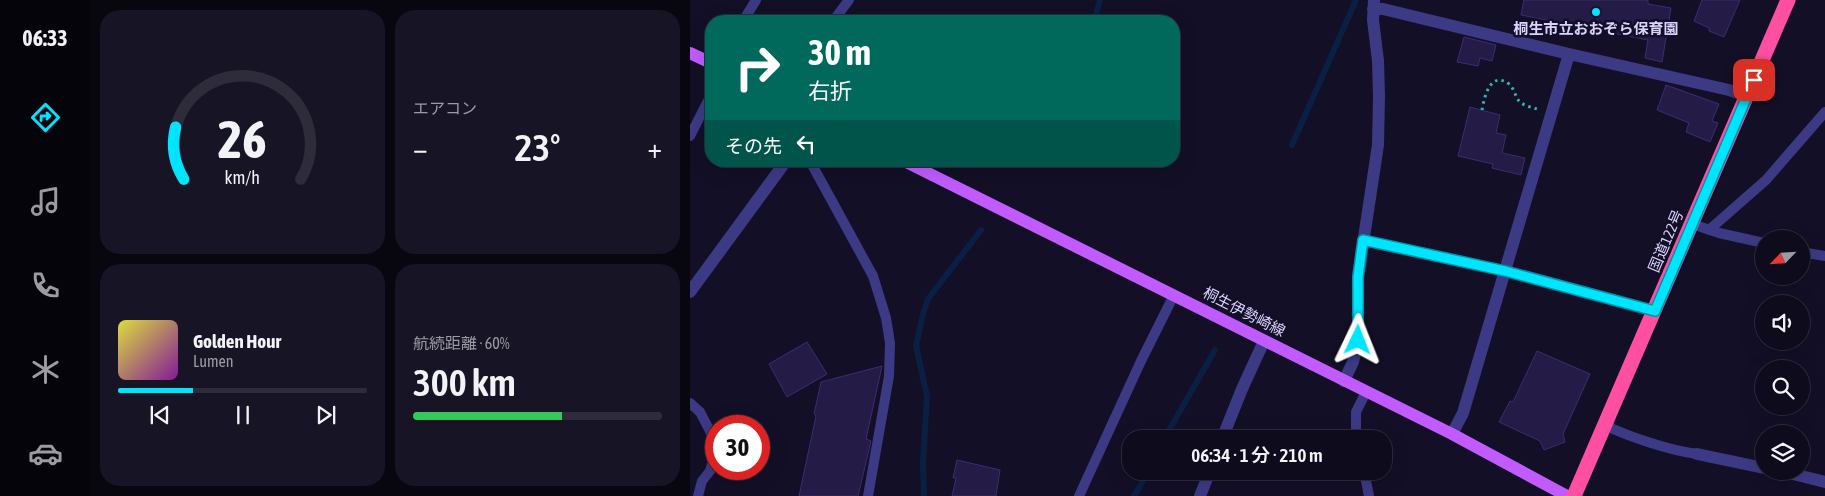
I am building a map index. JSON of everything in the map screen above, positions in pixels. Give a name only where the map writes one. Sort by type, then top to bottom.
[{"type":"highway","name":"国道122号","points":[[1574,496],[1788,0]]},
{"type":"main road","points":[[690,53],[705,60]]},
{"type":"main road","name":"桐生伊勢崎線","points":[[916,167],[1452,434],[1568,496]]},
{"type":"street","points":[[1374,4],[1383,9],[1729,90],[1747,96]]},
{"type":"street","points":[[1344,381],[1353,362],[1358,340],[1358,277],[1378,146],[1378,61],[1374,4]]},
{"type":"street","points":[[1452,434],[1463,413],[1569,54]]},
{"type":"street","points":[[690,292],[782,167]]},
{"type":"street","points":[[1226,430],[1264,340]]},
{"type":"street","points":[[1697,454],[1755,466]]},
{"type":"street","points":[[1810,478],[1825,482]]},
{"type":"street","points":[[1200,496],[1206,480]]},
{"type":"lane","points":[[747,15],[756,0]]},
{"type":"lane","points":[[838,15],[849,0]]},
{"type":"lane","points":[[690,136],[705,107]]},
{"type":"lane","points":[[1709,230],[1766,180],[1825,112]]},
{"type":"lane","points":[[813,167],[874,276],[886,318],[890,343],[889,376],[868,496]]},
{"type":"lane","points":[[1692,224],[1755,241]]},
{"type":"lane","points":[[1363,240],[1505,271],[1655,311]]},
{"type":"lane","points":[[1810,254],[1825,256]]},
{"type":"lane","points":[[1079,496],[1141,361],[1174,295]]},
{"type":"lane","points":[[1356,430],[1356,412],[1366,392]]},
{"type":"lane","points":[[690,403],[700,412],[711,433],[716,451],[710,471],[702,481],[698,496]]},
{"type":"lane","points":[[1604,426],[1617,432],[1697,454]]},
{"type":"lane","points":[[1366,480],[1369,496]]},
{"type":"path","points":[[1482,110],[1489,87],[1497,81],[1501,81],[1509,84],[1519,101],[1525,105],[1551,114]]},
{"type":"building","points":[[1524,0],[1648,0],[1648,4],[1671,8],[1662,62],[1645,58],[1648,40],[1521,15]]},
{"type":"building","points":[[1702,0],[1740,0],[1724,37],[1709,31],[1709,28],[1694,21]]},
{"type":"building","points":[[1464,37],[1496,45],[1492,61],[1480,58],[1478,66],[1457,62]]},
{"type":"building","points":[[1666,85],[1719,104],[1712,121],[1718,123],[1710,142],[1686,132],[1689,123],[1657,110]]},
{"type":"building","points":[[1470,107],[1500,115],[1496,133],[1506,135],[1502,153],[1525,158],[1521,175],[1492,168],[1493,164],[1458,156]]},
{"type":"building","points":[[807,342],[827,374],[787,397],[769,364]]},
{"type":"building","points":[[1537,351],[1590,374],[1563,434],[1565,442],[1544,450],[1540,441],[1499,422],[1510,401],[1513,402]]},
{"type":"building","points":[[882,366],[866,439],[871,441],[858,496],[799,496],[816,416],[814,414],[821,382]]},
{"type":"building","points":[[957,460],[1000,470],[996,496],[952,496]]},
{"type":"waterway","points":[[1096,15],[1100,0]]},
{"type":"waterway","points":[[1292,145],[1356,0]]},
{"type":"waterway","points":[[924,496],[923,464],[927,396],[916,346],[928,299],[981,230]]},
{"type":"waterway","points":[[1169,430],[1215,350]]},
{"type":"waterway","points":[[1134,496],[1144,480]]},
{"type":"place","name":"桐生市立おおぞら保育園","points":[[1596,12]]},
{"type":"route","points":[[1358,340],[1358,277],[1363,240],[1505,271],[1655,311],[1754,80]]}]
